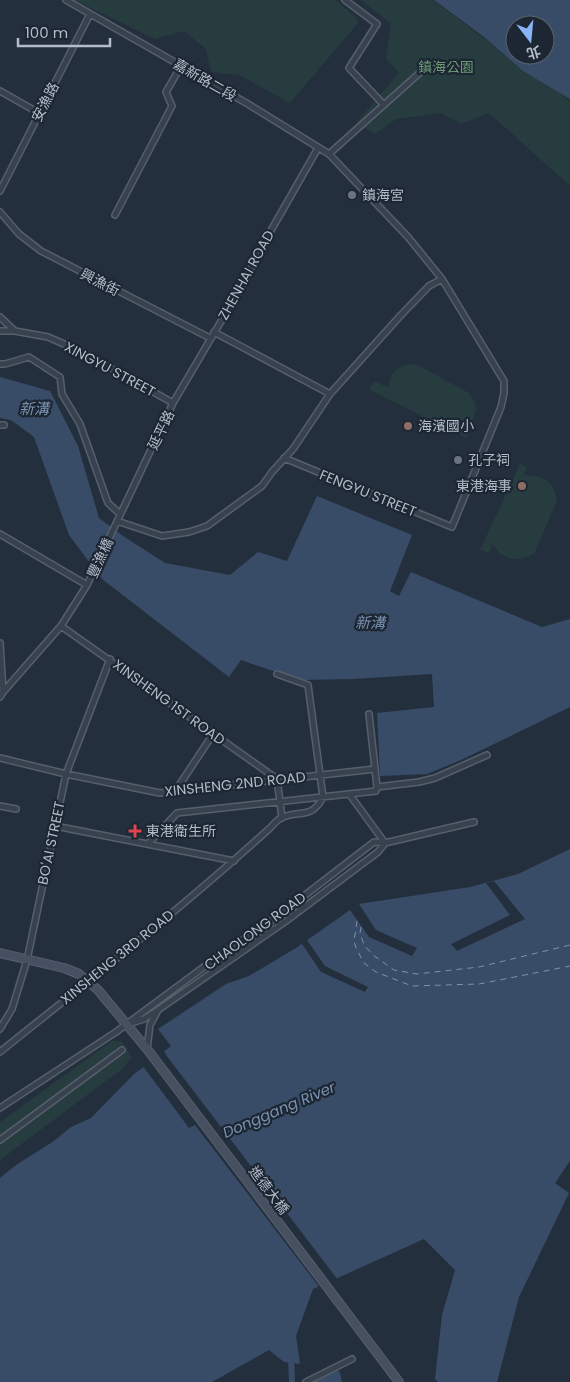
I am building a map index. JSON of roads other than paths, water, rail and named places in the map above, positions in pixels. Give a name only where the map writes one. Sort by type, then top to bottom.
[{"type":"street","name":"嘉新路二段","points":[[66,0],[248,104],[318,148]]},
{"type":"street","points":[[345,0],[377,24],[349,68],[384,105]]},
{"type":"street","name":"安漁路","points":[[0,190],[90,14]]},
{"type":"street","points":[[115,215],[172,106],[166,92],[181,66]]},
{"type":"street","points":[[329,154],[424,69]]},
{"type":"street","points":[[0,91],[40,113]]},
{"type":"street","points":[[117,521],[162,536],[189,532],[207,526],[262,486],[293,449],[330,394],[429,286],[442,279],[408,237],[329,154],[318,148]]},
{"type":"street","name":"ZHENHAI ROAD","points":[[318,148],[214,332],[330,394]]},
{"type":"street","name":"興漁街","points":[[0,212],[18,234],[41,251],[210,338]]},
{"type":"street","name":"FENGYU STREET","points":[[284,458],[452,527],[501,407],[504,381],[442,279]]},
{"type":"street","points":[[0,318],[15,331]]},
{"type":"street","name":"XINGYU STREET","points":[[0,331],[15,331],[48,337],[80,350],[174,403]]},
{"type":"street","name":"延平路","points":[[112,530],[174,403],[214,332]]},
{"type":"street","points":[[0,364],[29,358],[60,377],[62,394],[80,424],[108,503],[120,514]]},
{"type":"street","name":"豐漁橋","points":[[1,694],[61,626],[87,586],[112,530]]},
{"type":"street","points":[[0,534],[87,586]]},
{"type":"street","name":"XINSHENG 1ST ROAD","points":[[61,626],[276,779]]},
{"type":"street","points":[[0,643],[1,694]]},
{"type":"street","name":"BO'AI STREET","points":[[0,1029],[12,1009],[27,960],[66,774],[110,660]]},
{"type":"street","points":[[277,674],[308,685],[323,797]]},
{"type":"street","points":[[148,844],[177,813],[376,791],[378,786],[369,714]]},
{"type":"street","points":[[180,790],[180,784],[213,734]]},
{"type":"street","points":[[378,786],[419,782],[435,778],[487,755]]},
{"type":"street","name":"XINSHENG 2ND ROAD","points":[[0,758],[66,774],[160,793],[375,769]]},
{"type":"street","points":[[276,779],[282,818]]},
{"type":"street","points":[[350,795],[385,843]]},
{"type":"street","name":"XINSHENG 3RD ROAD","points":[[0,1052],[89,982],[234,861],[282,818],[314,810],[319,806],[323,797]]},
{"type":"street","points":[[0,806],[16,809]]},
{"type":"street","name":"CHAOLONG ROAD","points":[[0,1108],[126,1025],[216,958],[278,916],[374,842],[385,843],[474,822]]},
{"type":"street","points":[[55,826],[234,861]]},
{"type":"street","name":"CHAOLONG ROAD","points":[[126,1025],[144,1019],[158,1010],[301,910],[378,852],[385,843]]},
{"type":"street","name":"進德大橋","points":[[0,953],[64,968],[80,974],[98,990],[147,1049],[399,1382]]},
{"type":"street","points":[[147,1049],[150,1025],[158,1010]]},
{"type":"street","points":[[0,1140],[122,1050]]},
{"type":"street","points":[[306,1382],[352,1359]]},
{"type":"water","points":[[434,0],[570,0],[570,99],[516,65],[555,65],[555,15],[505,15],[505,55],[484,37]]},
{"type":"water","name":"新溝","points":[[0,377],[50,391],[78,446],[99,518],[165,563],[230,575],[258,552],[287,561],[317,496],[412,535],[390,591],[399,596],[411,572],[542,627],[570,619],[570,707],[459,761],[427,774],[380,776],[377,713],[434,707],[432,674],[299,680],[241,660],[229,677],[102,579],[69,535],[34,437],[11,420],[0,418]]},
{"type":"water","name":"Donggang River","points":[[570,849],[570,1161],[555,1183],[569,1193],[519,1297],[497,1382],[438,1382],[435,1379],[442,1315],[455,1270],[424,1239],[313,1289],[296,1336],[300,1364],[284,1362],[269,1350],[212,1382],[0,1382],[0,1178],[71,1127],[91,1118],[133,1075],[171,1046],[158,1029],[226,984],[249,976],[296,948],[350,910],[369,937],[412,956],[417,948],[376,930],[359,904],[470,887],[518,874]]},
{"type":"water","points":[[337,1369],[342,1382],[308,1382],[325,1377],[323,1373]]},
{"type":"waterway","points":[[291,1356],[292,1382]]},
{"type":"place","name":"鎮海宮","points":[[352,195]]},
{"type":"place","name":"海濱國小","points":[[408,426]]},
{"type":"place","name":"孔子祠","points":[[458,460]]},
{"type":"place","name":"東港海事","points":[[522,486]]},
{"type":"place","name":"東港衛生所","points":[[135,831]]},
{"type":"park label","name":"鎮海公園","points":[[446,67]]}]
